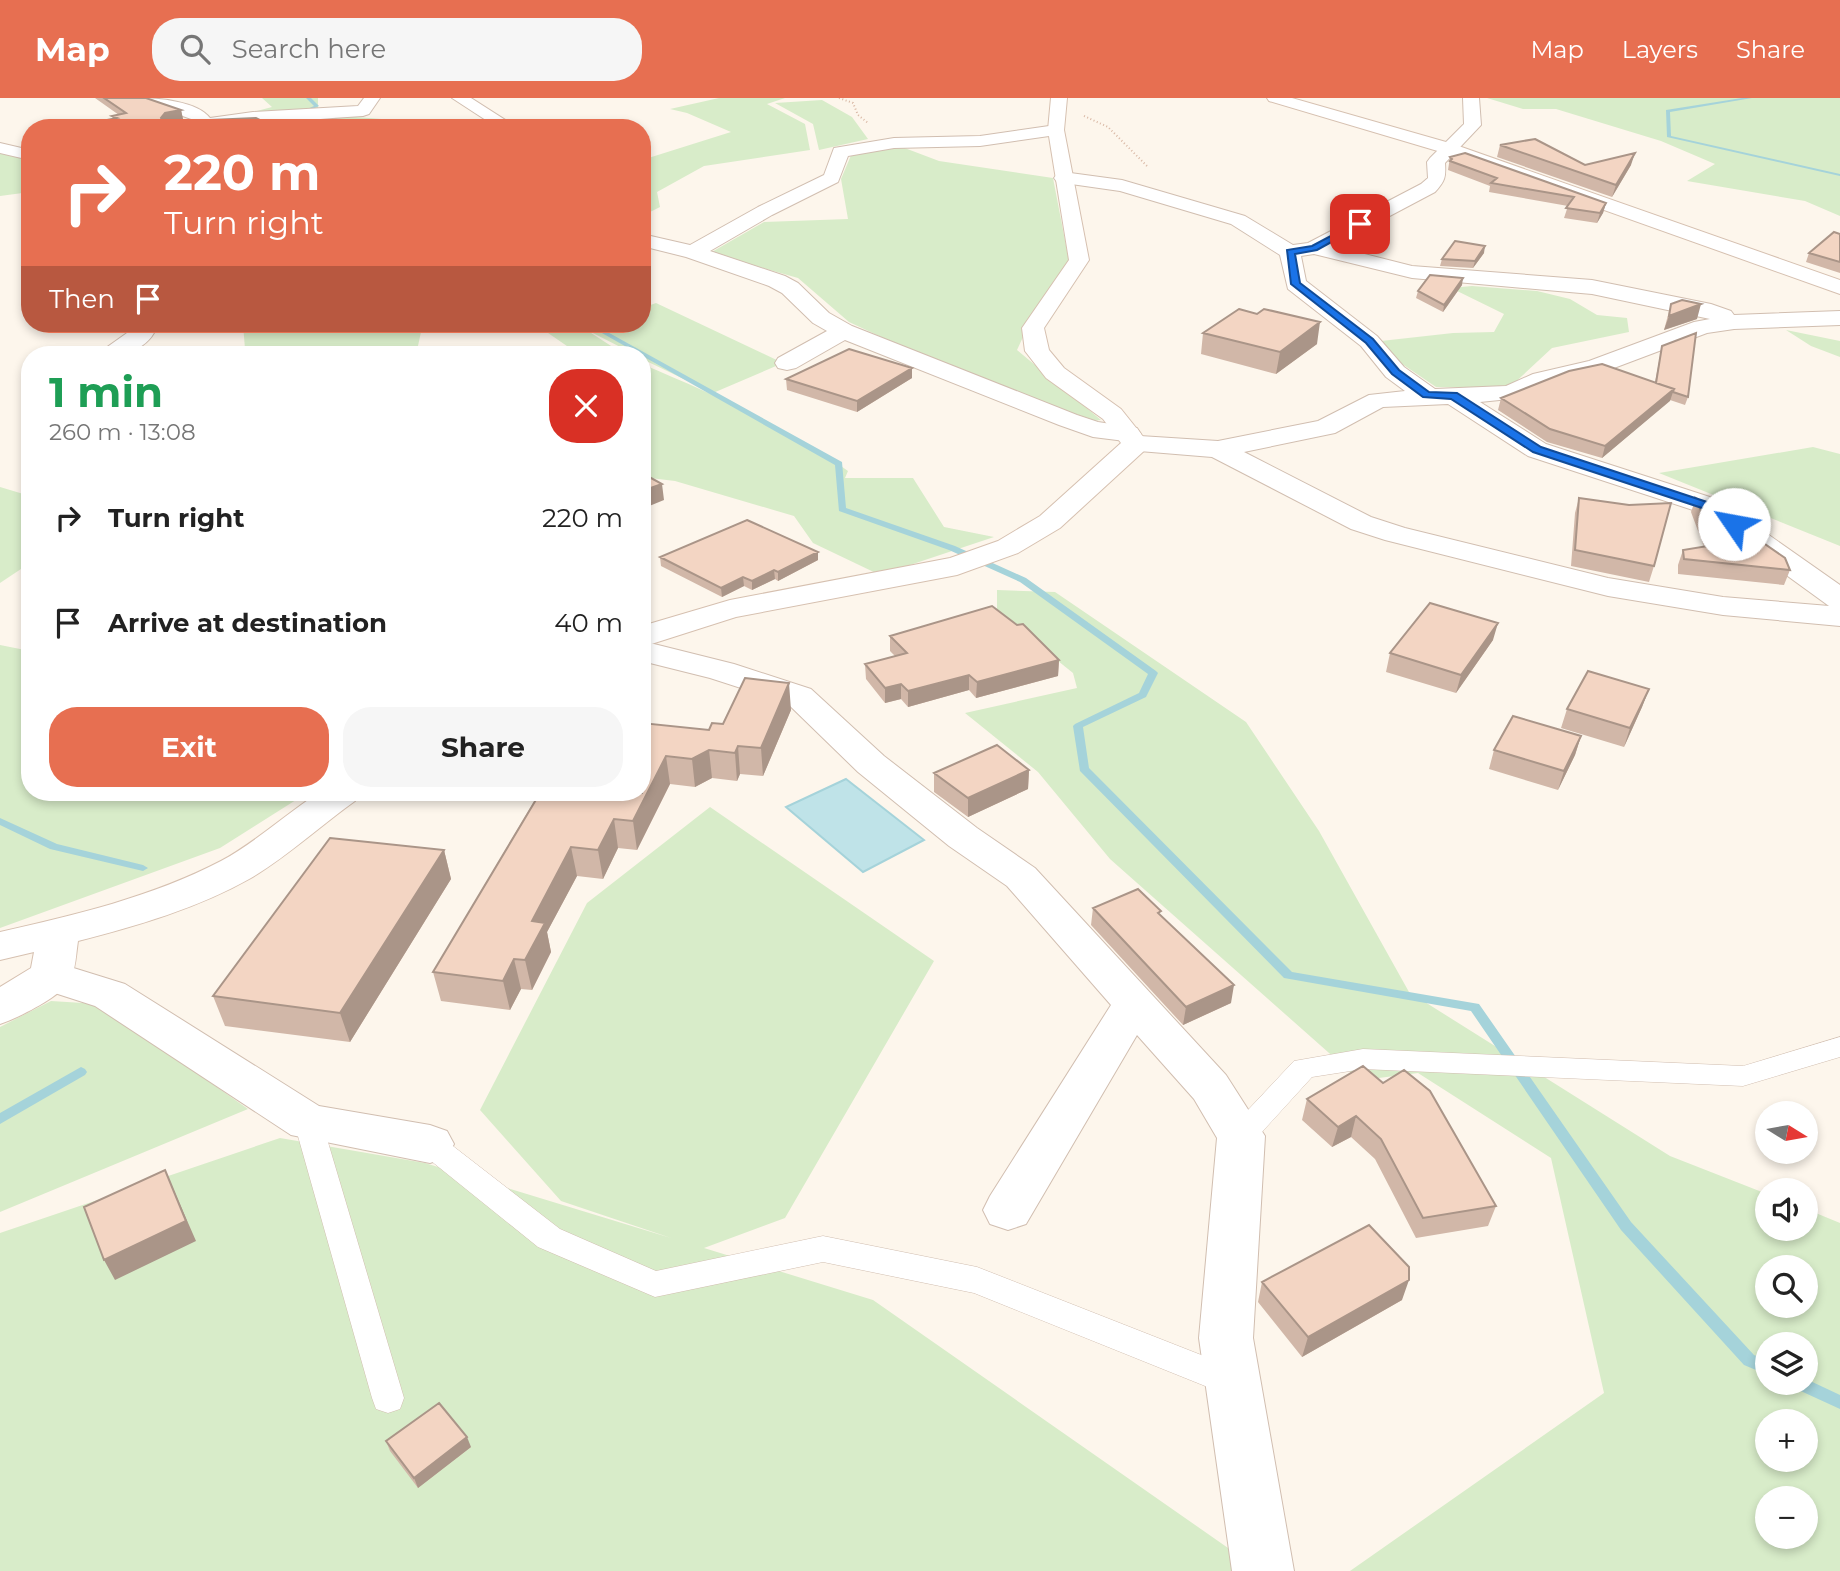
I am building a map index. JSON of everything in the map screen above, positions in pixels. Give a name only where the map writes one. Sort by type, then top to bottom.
[{"type":"street","points":[[146,98],[199,115],[202,119]]},
{"type":"street","points":[[236,119],[289,114],[351,113],[363,111],[372,98]]},
{"type":"street","points":[[460,98],[495,119]]},
{"type":"street","points":[[1275,98],[1447,148],[1840,287]]},
{"type":"street","points":[[1063,178],[1122,186],[1228,216],[1257,230],[1290,252],[1314,248],[1428,188],[1437,179],[1436,162],[1447,148],[1471,129],[1474,122],[1471,98]]},
{"type":"street","points":[[1060,103],[1056,130],[1079,260],[1033,328],[1037,351],[1055,373],[1112,414],[1132,439]]},
{"type":"street","points":[[654,263],[690,252],[832,178],[840,152],[894,143],[980,141],[1056,130]]},
{"type":"street","points":[[0,148],[21,153]]},
{"type":"street","points":[[651,242],[690,252],[776,281],[790,288],[821,318],[844,331],[1068,420],[1132,439],[1218,449],[1326,427],[1378,400],[1510,393],[1542,379],[1597,366],[1702,327],[1734,322],[1840,318]]},
{"type":"street","points":[[1314,248],[1412,272],[1592,287],[1711,311],[1734,322]]},
{"type":"street","points":[[1290,252],[1296,284],[1369,341],[1395,372],[1537,450],[1709,506],[1840,599]]},
{"type":"street","points":[[787,363],[844,331]]},
{"type":"street","points":[[124,346],[143,333]]},
{"type":"street","points":[[651,634],[730,609],[957,566],[1008,547],[1050,522],[1132,439]]},
{"type":"street","points":[[1218,449],[1361,523],[1395,534],[1608,587],[1723,606],[1840,616]]},
{"type":"street","points":[[651,654],[722,671],[799,696],[871,764],[963,837],[1021,877],[1210,1087],[1241,1136],[1226,1338],[1263,1571]]},
{"type":"street","points":[[0,1008],[55,954],[131,911],[220,878],[269,849],[332,801]]},
{"type":"street","points":[[0,946],[55,954],[110,995],[309,1122],[430,1144]]},
{"type":"street","points":[[1008,1210],[1134,1003]]},
{"type":"lane","points":[[1241,1136],[1304,1068],[1363,1059],[1743,1076],[1840,1047]]},
{"type":"lane","points":[[309,1122],[388,1398]]},
{"type":"lane","points":[[430,1144],[549,1238],[655,1284],[823,1249],[977,1280],[1233,1382]]},
{"type":"path","points":[[839,98],[853,103],[858,116],[894,143]]},
{"type":"path","points":[[1060,103],[1108,127],[1147,166]]},
{"type":"green space","points":[[262,98],[318,98],[318,114],[381,119],[226,119],[272,107]]},
{"type":"green space","points":[[719,98],[785,98],[767,104],[805,124],[810,150],[704,166],[657,192],[660,207],[651,212],[651,157],[731,132],[687,113],[670,109]]},
{"type":"green space","points":[[1487,98],[1840,98],[1840,216],[1805,201],[1687,181],[1715,164],[1661,141],[1556,109],[1523,109]]},
{"type":"green space","points":[[822,100],[852,117],[868,139],[819,150],[813,124],[775,103]]},
{"type":"green space","points":[[902,147],[939,161],[1053,178],[1069,261],[1035,311],[1017,350],[1101,420],[1092,421],[1051,407],[987,379],[922,356],[849,322],[798,278],[710,253],[764,222],[848,219],[841,179],[852,153]]},
{"type":"green space","points":[[0,149],[21,157],[21,193],[0,196]]},
{"type":"green space","points":[[1472,286],[1537,291],[1570,299],[1597,315],[1627,318],[1629,332],[1552,348],[1509,388],[1436,387],[1386,353],[1381,341],[1453,333],[1494,332],[1504,314],[1451,288]]},
{"type":"green space","points":[[656,303],[783,363],[713,393],[651,363],[651,346],[618,346],[593,333],[651,333],[651,305]]},
{"type":"green space","points":[[1786,330],[1840,341],[1840,357],[1811,346]]},
{"type":"green space","points":[[244,333],[421,333],[418,346],[245,346]]},
{"type":"green space","points":[[548,333],[591,333],[611,346],[567,346]]},
{"type":"green space","points":[[651,368],[774,425],[848,471],[845,478],[913,478],[944,527],[994,537],[880,575],[813,543],[794,516],[675,481],[651,478]]},
{"type":"green space","points":[[1813,447],[1840,454],[1840,546],[1659,473]]},
{"type":"green space","points":[[0,487],[21,493],[21,569],[0,583]]},
{"type":"green space","points":[[997,590],[1055,592],[1246,722],[1319,831],[1409,992],[1670,1156],[1755,1189],[1755,1241],[1818,1241],[1818,1214],[1840,1223],[1840,1571],[1350,1571],[1604,1393],[1551,1158],[1418,1073],[1363,1080],[1355,1076],[1110,859],[1038,772],[965,713],[1077,688],[1073,673],[997,612]]},
{"type":"green space","points":[[0,645],[21,649],[21,801],[294,801],[220,848],[0,928]]},
{"type":"green space","points":[[710,807],[934,961],[785,1218],[704,1248],[873,1300],[1261,1571],[0,1571],[0,1233],[280,1138],[425,1163],[671,1238],[561,1201],[480,1110],[587,903]]},
{"type":"green space","points":[[51,1001],[99,1004],[248,1109],[0,1212],[0,1027]]},
{"type":"water","points":[[846,779],[924,840],[863,872],[786,807]]},
{"type":"building","points":[[104,98],[146,98],[181,110],[165,113],[162,119],[112,119],[117,118],[112,116],[126,113]]},
{"type":"building","points":[[1535,139],[1585,165],[1635,153],[1616,185],[1500,145]]},
{"type":"building","points":[[1465,153],[1606,203],[1600,213],[1566,208],[1574,197],[1491,183],[1497,178],[1450,161],[1450,157]]},
{"type":"building","points":[[1834,232],[1840,234],[1840,262],[1809,253]]},
{"type":"building","points":[[1455,241],[1485,246],[1475,261],[1442,259]]},
{"type":"building","points":[[1430,275],[1463,278],[1444,305],[1418,291]]},
{"type":"building","points":[[1682,300],[1701,304],[1669,316],[1671,304]]},
{"type":"building","points":[[1239,309],[1257,314],[1264,309],[1320,322],[1280,352],[1203,333]]},
{"type":"building","points":[[1696,333],[1688,397],[1656,383],[1662,346]]},
{"type":"building","points":[[849,349],[912,368],[857,401],[786,379]]},
{"type":"building","points":[[1602,364],[1674,389],[1605,446],[1550,429],[1501,398],[1569,371]]},
{"type":"building","points":[[651,478],[662,484],[651,488]]},
{"type":"building","points":[[1579,498],[1629,505],[1671,503],[1654,566],[1575,550]]},
{"type":"building","points":[[1696,498],[1720,512],[1739,530],[1746,531],[1785,558],[1790,570],[1684,559],[1683,550],[1714,545]]},
{"type":"building","points":[[747,520],[818,552],[778,572],[774,570],[752,581],[743,577],[721,588],[660,557]]},
{"type":"building","points":[[1430,603],[1498,623],[1461,675],[1390,653]]},
{"type":"building","points":[[992,606],[1017,625],[1023,624],[1059,660],[977,682],[969,675],[908,691],[901,684],[885,688],[865,664],[907,653],[890,636]]},
{"type":"building","points":[[1588,671],[1649,689],[1630,728],[1567,709]]},
{"type":"building","points":[[745,678],[789,683],[761,748],[738,746],[735,753],[709,750],[692,759],[666,756],[651,786],[651,724],[709,730],[712,723],[723,724]]},
{"type":"building","points":[[1513,716],[1581,736],[1564,771],[1494,750]]},
{"type":"building","points":[[997,745],[1029,770],[968,798],[934,773]]},
{"type":"building","points":[[535,801],[643,801],[633,821],[614,819],[598,850],[571,847],[532,921],[545,923],[525,960],[514,959],[503,981],[433,972]]},
{"type":"building","points":[[330,838],[444,850],[340,1013],[213,996]]},
{"type":"building","points":[[1138,889],[1161,911],[1158,913],[1234,985],[1186,1007],[1093,908]]},
{"type":"building","points":[[1363,1066],[1383,1083],[1404,1070],[1430,1091],[1496,1206],[1423,1218],[1381,1139],[1356,1116],[1338,1127],[1307,1099]]},
{"type":"building","points":[[165,1170],[186,1221],[104,1260],[84,1207]]},
{"type":"building","points":[[1369,1225],[1409,1267],[1409,1280],[1308,1337],[1262,1282]]},
{"type":"building","points":[[439,1403],[467,1437],[414,1478],[386,1441]]},
{"type":"waterway","points":[[291,119],[289,118],[317,106],[308,98]]},
{"type":"waterway","points":[[1750,98],[1668,111],[1669,137],[1840,175]]},
{"type":"waterway","points":[[605,333],[628,346]]},
{"type":"waterway","points":[[651,359],[839,464],[842,509],[952,548],[1023,580],[1153,673],[1143,695],[1078,726],[1084,769],[1288,975],[1475,1007],[1626,1226],[1749,1360],[1755,1363]]},
{"type":"waterway","points":[[0,821],[54,847],[143,868]]},
{"type":"waterway","points":[[0,1119],[81,1072]]},
{"type":"waterway","points":[[1818,1392],[1840,1402]]},
{"type":"route","points":[[1360,224],[1314,248],[1290,252],[1296,284],[1369,341],[1395,372],[1427,395],[1453,396],[1537,450],[1709,506],[1734,524]]}]
